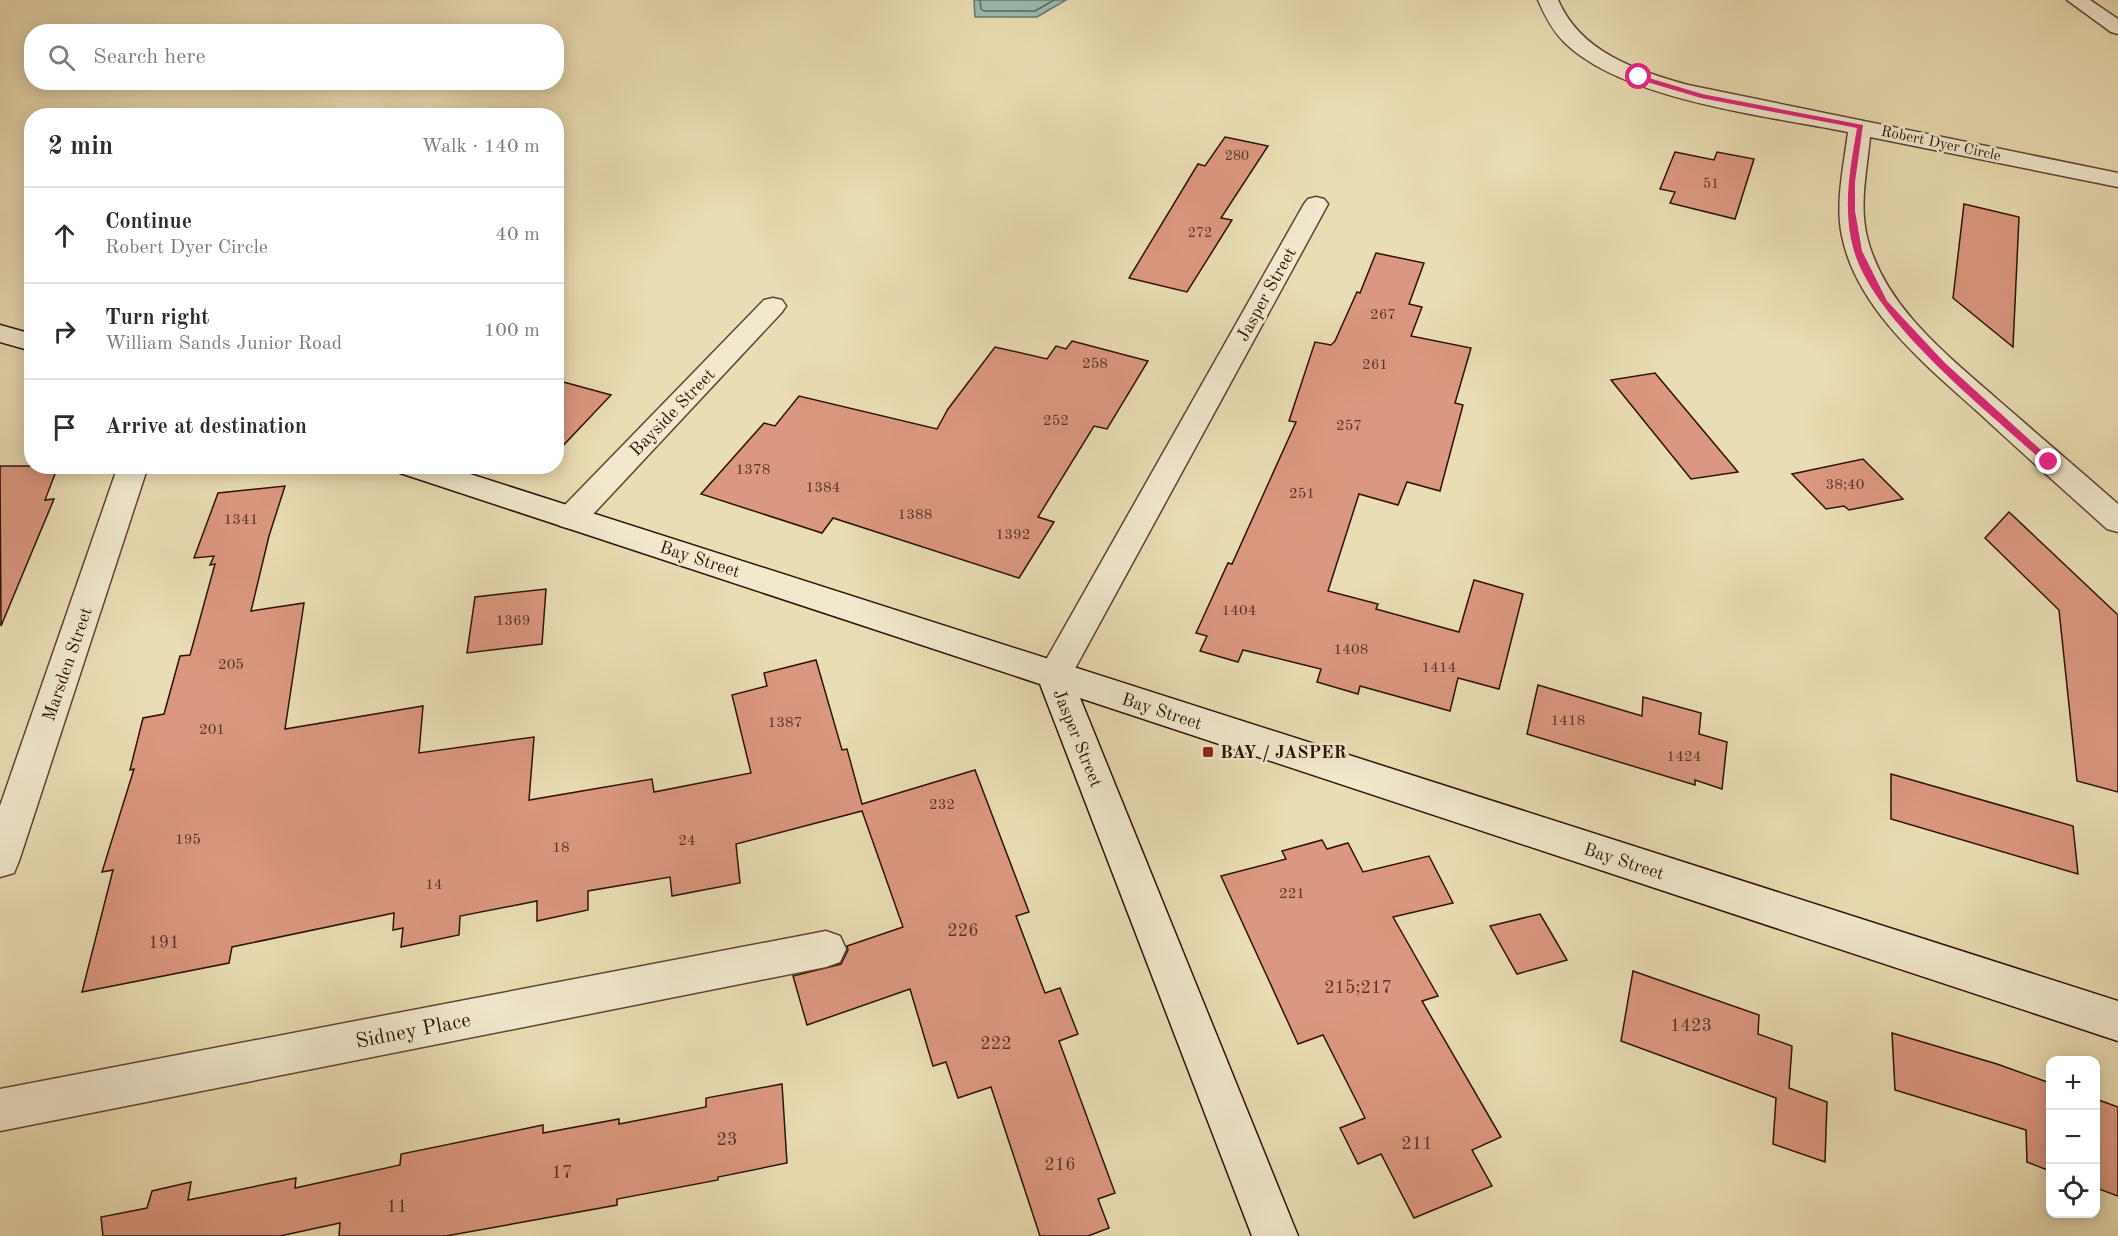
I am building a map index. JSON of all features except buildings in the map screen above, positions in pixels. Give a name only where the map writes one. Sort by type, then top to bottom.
[{"type":"street","name":"Robert Dyer Circle","points":[[1548,0],[1558,21],[1579,44],[1607,62],[1639,77],[1701,96],[2118,180]]},
{"type":"street","points":[[2077,0],[2118,28]]},
{"type":"street","points":[[1860,127],[1851,182],[1852,211],[1858,251],[1884,302],[1942,365],[2118,521]]},
{"type":"street","name":"Jasper Street","points":[[1275,1236],[1054,676],[1316,204]]},
{"type":"street","name":"Bayside Street","points":[[570,518],[773,306]]},
{"type":"street","points":[[0,333],[24,340]]},
{"type":"street","name":"Marsden Street","points":[[0,861],[130,474]]},
{"type":"street","name":"Bay Street","points":[[435,474],[2118,1021]]},
{"type":"street","name":"Sidney Place","points":[[0,1110],[826,949]]},
{"type":"water","points":[[974,0],[1066,0],[1037,17],[975,17]]},
{"type":"place","name":"BAY / JASPER","points":[[1208,752]]},
{"type":"route","points":[[1639,77],[1701,96],[1860,127],[1851,182],[1852,211],[1858,251],[1884,302],[1942,365],[2049,462]]}]
